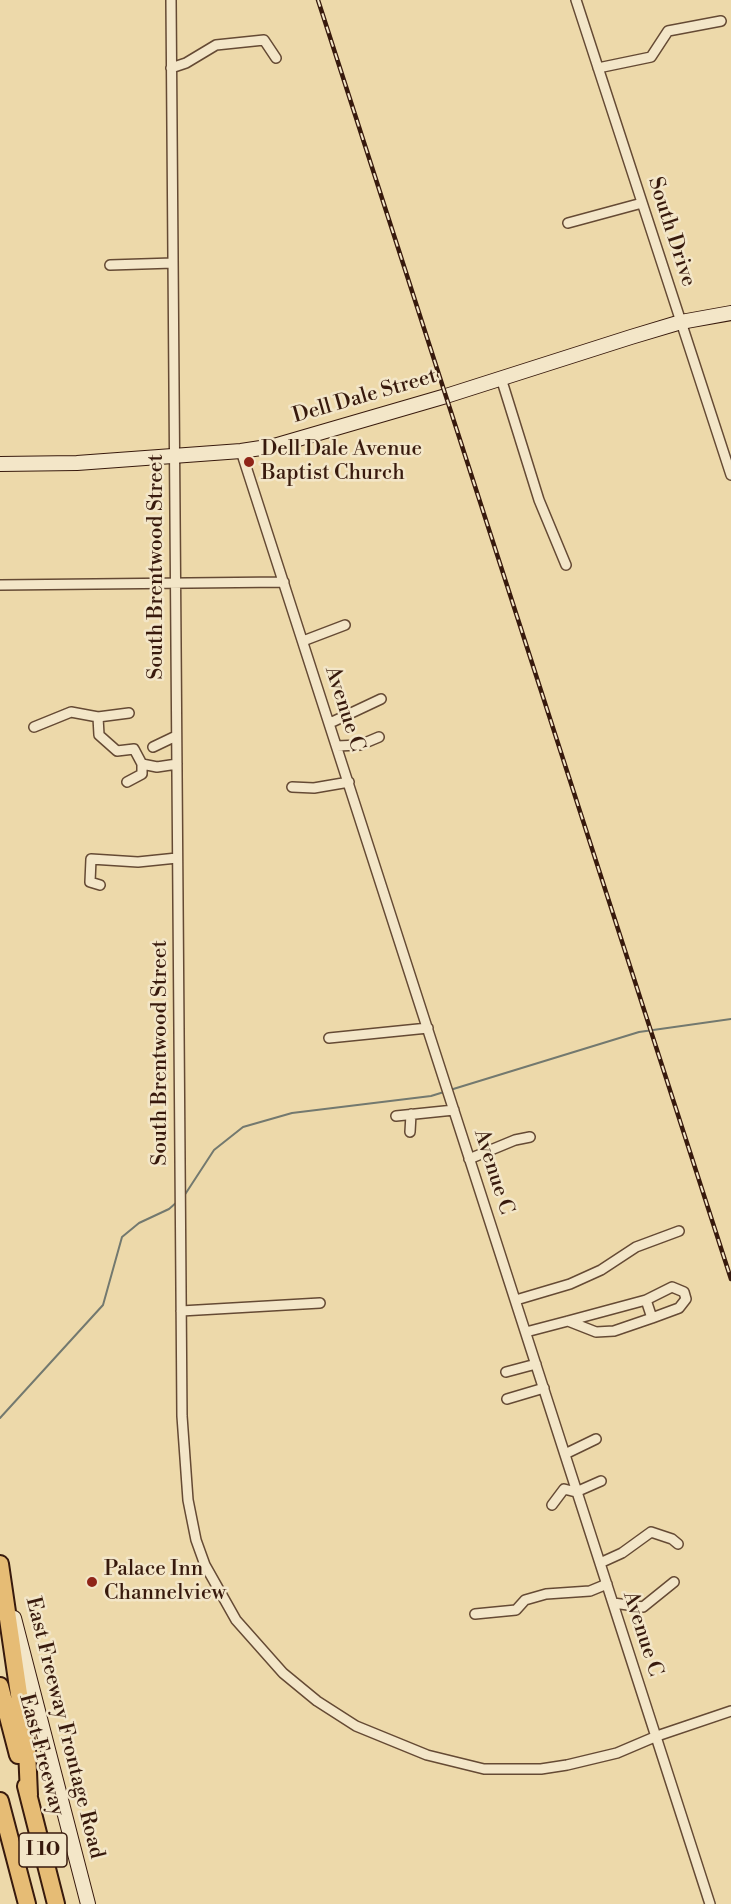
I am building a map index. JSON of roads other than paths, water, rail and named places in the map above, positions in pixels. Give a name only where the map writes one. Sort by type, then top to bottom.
[{"type":"highway","points":[[0,1563],[27,1749],[29,1796]]},
{"type":"highway","name":"East Freeway","points":[[0,1686],[56,1904]]},
{"type":"highway","name":"I 10","points":[[0,1801],[27,1904]]},
{"type":"main road","name":"Dell Dale Street","points":[[0,464],[77,463],[241,451],[336,429],[681,322],[731,313]]},
{"type":"main road","name":"East Freeway Frontage Road","points":[[0,1563],[88,1904]]},
{"type":"street","name":"South Brentwood Street","points":[[171,0],[183,1439],[188,1500],[196,1540],[208,1571],[236,1620],[253,1641],[294,1682],[343,1718],[377,1736],[427,1755],[484,1768],[541,1768],[593,1761],[731,1711]]},
{"type":"street","name":"South Drive","points":[[576,0],[681,322],[727,449],[731,475]]},
{"type":"street","points":[[598,68],[651,57],[668,30],[721,21]]},
{"type":"street","points":[[171,68],[186,63],[216,45],[264,40],[276,58]]},
{"type":"street","points":[[568,223],[642,203]]},
{"type":"street","points":[[110,265],[173,263]]},
{"type":"street","points":[[501,378],[539,500],[566,565]]},
{"type":"street","name":"Avenue C","points":[[241,451],[710,1904]]},
{"type":"street","points":[[0,585],[284,582]]},
{"type":"street","points":[[303,641],[345,625]]},
{"type":"street","points":[[330,723],[381,699]]},
{"type":"street","points":[[34,727],[71,712],[98,717],[129,713]]},
{"type":"street","points":[[98,717],[99,735],[117,751],[134,749],[142,764],[142,774],[127,782]]},
{"type":"street","points":[[153,747],[176,735]]},
{"type":"street","points":[[337,746],[360,745],[379,737]]},
{"type":"street","points":[[142,764],[157,767],[177,764]]},
{"type":"street","points":[[292,787],[314,788],[349,782]]},
{"type":"street","points":[[100,885],[90,882],[91,859],[138,862],[177,858]]},
{"type":"street","points":[[329,1038],[428,1028]]},
{"type":"street","points":[[396,1116],[454,1110]]},
{"type":"street","points":[[410,1132],[411,1114]]},
{"type":"street","points":[[469,1159],[515,1140],[530,1137]]},
{"type":"street","points":[[516,1300],[570,1284],[601,1270],[636,1247],[679,1231]]},
{"type":"street","points":[[526,1332],[646,1300],[672,1287],[684,1292],[686,1299],[679,1308],[614,1330],[596,1332],[568,1321]]},
{"type":"street","points":[[646,1300],[652,1318]]},
{"type":"street","points":[[181,1311],[320,1303]]},
{"type":"street","points":[[506,1372],[536,1364]]},
{"type":"street","points":[[507,1399],[544,1388]]},
{"type":"street","points":[[565,1454],[596,1439]]},
{"type":"street","points":[[552,1505],[564,1489],[578,1491],[601,1481]]},
{"type":"street","points":[[600,1563],[622,1553],[651,1532],[672,1539],[678,1544]]},
{"type":"street","points":[[613,1603],[643,1607],[674,1582]]},
{"type":"street","points":[[475,1614],[516,1610],[525,1600],[546,1594],[590,1592],[607,1584]]},
{"type":"waterway","points":[[450,1090],[639,1032],[731,1019]]},
{"type":"waterway","points":[[184,1196],[214,1150],[243,1127],[292,1113],[431,1096],[444,1092]]},
{"type":"waterway","points":[[0,1418],[103,1305],[122,1237],[139,1223],[169,1209],[177,1202]]},
{"type":"railway","points":[[318,0],[731,1279]]},
{"type":"place","name":"Dell Dale Avenue Baptist Church","points":[[249,462]]},
{"type":"place","name":"Palace Inn Channelview","points":[[92,1582]]}]
